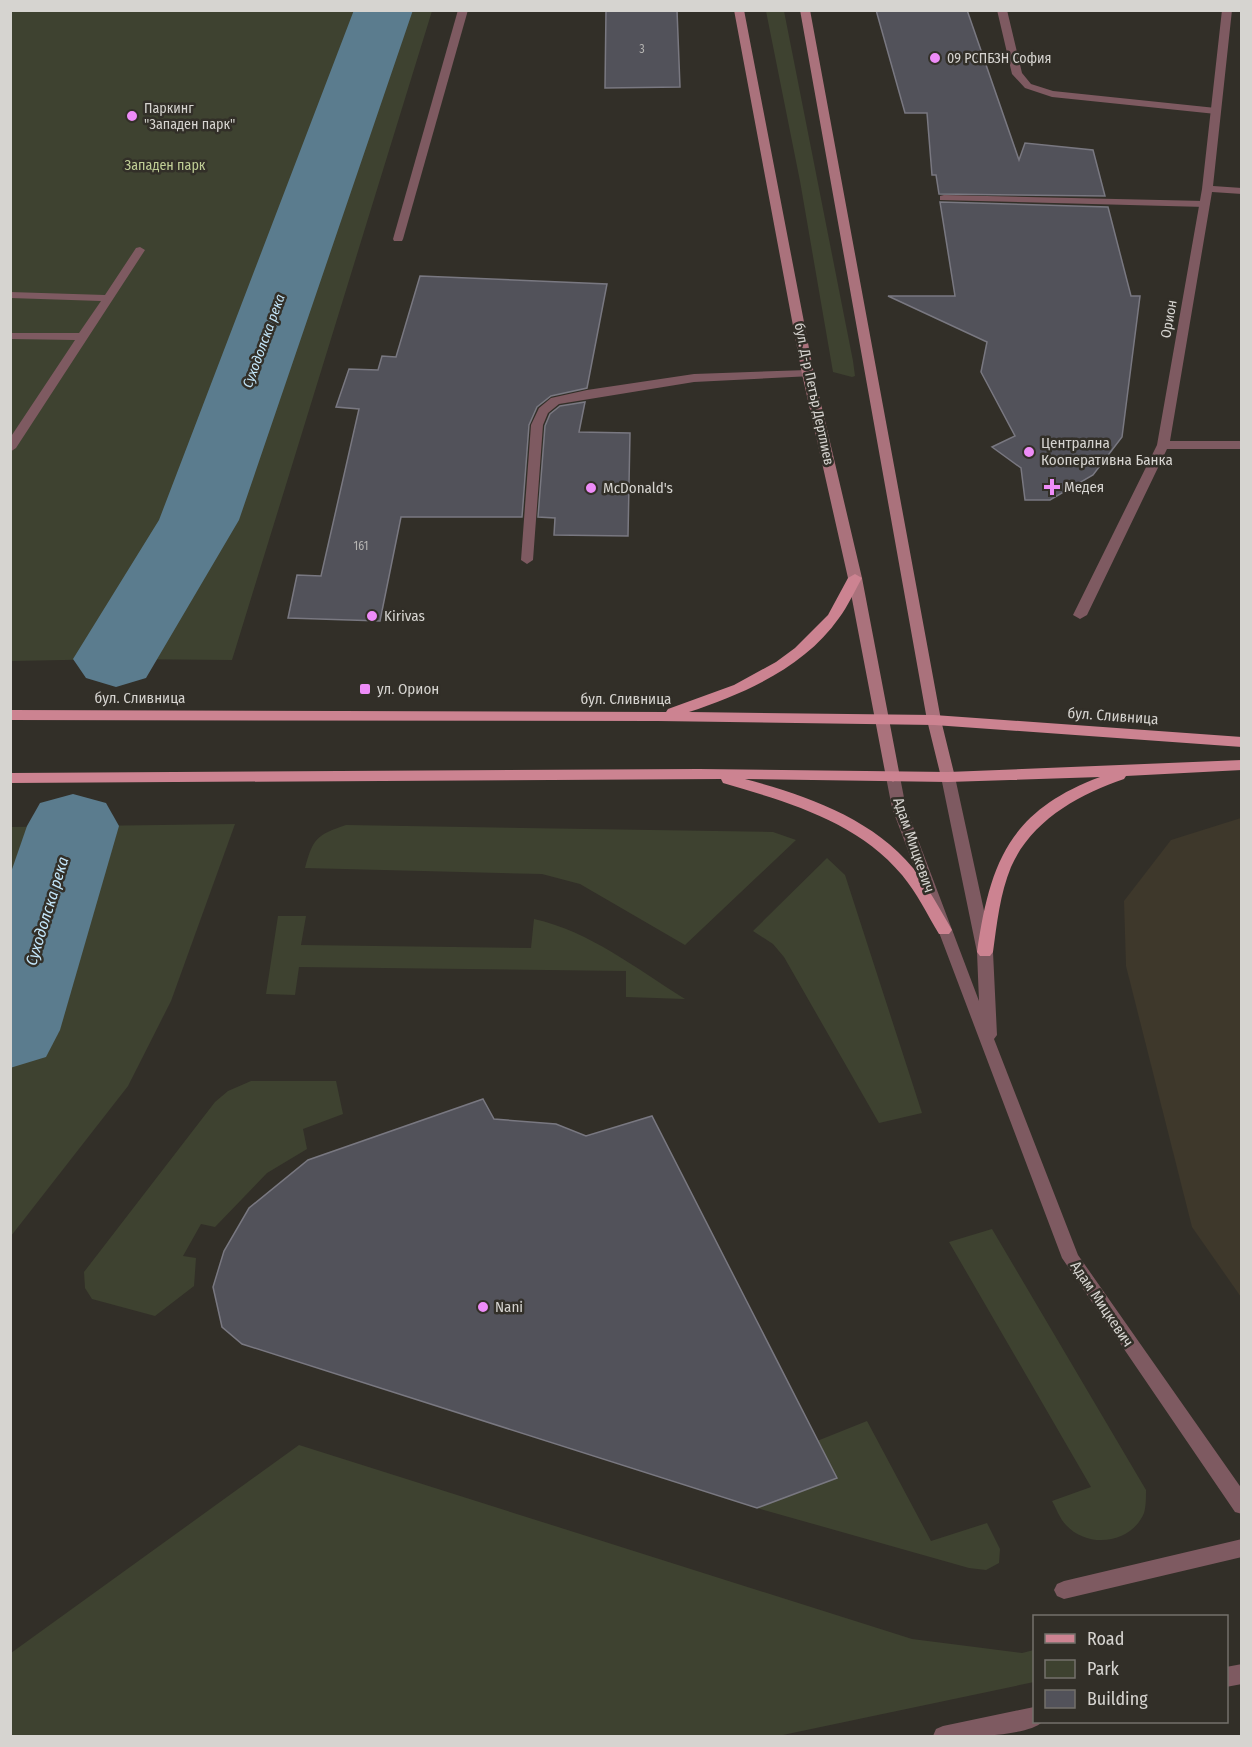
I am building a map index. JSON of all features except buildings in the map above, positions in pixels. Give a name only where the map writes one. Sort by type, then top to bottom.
[{"type":"main road","name":"бул. Д-р Петър Дертлиев","points":[[739,10],[808,374],[855,578],[893,777]]},
{"type":"main road","points":[[805,10],[934,720],[948,777]]},
{"type":"main road","points":[[658,716],[724,694],[763,676],[786,660],[833,617],[855,578]]},
{"type":"main road","name":"бул. Сливница","points":[[10,715],[658,716],[934,720],[1242,742]]},
{"type":"main road","points":[[10,778],[699,774],[948,777],[1242,765]]},
{"type":"main road","points":[[985,952],[997,887],[1009,856],[1025,833],[1046,813],[1071,796],[1101,782],[1136,771]]},
{"type":"main road","points":[[699,774],[791,798],[837,818],[865,835],[889,853],[910,874],[944,930]]},
{"type":"street","points":[[398,239],[462,10]]},
{"type":"street","points":[[1002,10],[1017,74],[1028,86],[1052,94],[1216,111]]},
{"type":"street","name":"Орион","points":[[1080,615],[1163,445],[1205,204],[1227,10]]},
{"type":"street","points":[[1207,189],[1242,191]]},
{"type":"street","points":[[944,198],[1205,204]]},
{"type":"street","points":[[10,448],[140,250]]},
{"type":"street","points":[[10,295],[109,298]]},
{"type":"street","points":[[10,336],[83,337]]},
{"type":"street","points":[[526,560],[537,425],[543,411],[555,401],[622,388],[694,378],[808,374]]},
{"type":"street","points":[[1163,445],[1242,445]]},
{"type":"street","name":"Адам Мицкевич","points":[[893,777],[899,808],[944,930],[1071,1258],[1238,1495]]},
{"type":"street","name":"Адам Мицкевич","points":[[948,777],[985,952],[990,1047]]},
{"type":"street","points":[[1064,1590],[1242,1548]]},
{"type":"street","points":[[943,1737],[1033,1717]]},
{"type":"shaded area","points":[[1242,818],[1241,1297],[1192,1227],[1126,966],[1124,901],[1171,840]]},
{"type":"green space","name":"Западен парк","points":[[11,11],[432,11],[232,660],[11,661]]},
{"type":"green space","points":[[766,11],[784,11],[853,361],[855,376],[852,377],[833,372],[800,181]]},
{"type":"green space","points":[[235,824],[171,1001],[128,1086],[11,1236],[11,827]]},
{"type":"green space","points":[[346,825],[773,832],[796,840],[685,945],[580,884],[542,874],[305,868],[311,850],[318,839]]},
{"type":"green space","points":[[827,858],[845,875],[922,1113],[879,1123],[784,957],[773,944],[753,931]]},
{"type":"green space","points":[[278,916],[306,916],[301,945],[531,948],[534,919],[574,932],[593,942],[685,999],[626,997],[626,971],[299,967],[295,995],[266,994]]},
{"type":"green space","points":[[251,1081],[336,1081],[343,1114],[303,1129],[307,1149],[267,1173],[215,1227],[201,1224],[183,1256],[196,1258],[194,1286],[155,1316],[92,1299],[85,1288],[84,1272],[215,1102],[228,1091]]},
{"type":"green space","points":[[992,1229],[1146,1490],[1144,1513],[1138,1523],[1119,1537],[1097,1540],[1075,1533],[1064,1523],[1052,1501],[1091,1487],[949,1242]]},
{"type":"green space","points":[[867,1421],[931,1541],[987,1523],[1000,1549],[999,1563],[986,1570],[969,1568],[757,1508],[837,1478],[817,1441]]},
{"type":"green space","points":[[299,1445],[912,1639],[1022,1653],[1033,1650],[1033,1682],[778,1736],[11,1736],[11,1653]]},
{"type":"waterway","name":"Суходолска река","points":[[116,659],[199,520],[384,10]]},
{"type":"waterway","name":"Суходолска река","points":[[10,1030],[73,826]]},
{"type":"place","name":"09 РСПБЗН София","points":[[935,58]]},
{"type":"place","name":"Паркинг \"Западен парк\"","points":[[132,116]]},
{"type":"place","name":"Централна Кооперативна Банка","points":[[1029,452]]},
{"type":"place","name":"Медея","points":[[1052,487]]},
{"type":"place","name":"McDonald's","points":[[591,488]]},
{"type":"place","name":"Kirivas","points":[[372,616]]},
{"type":"place","name":"ул. Орион","points":[[365,689]]},
{"type":"place","name":"Nani","points":[[483,1307]]}]
